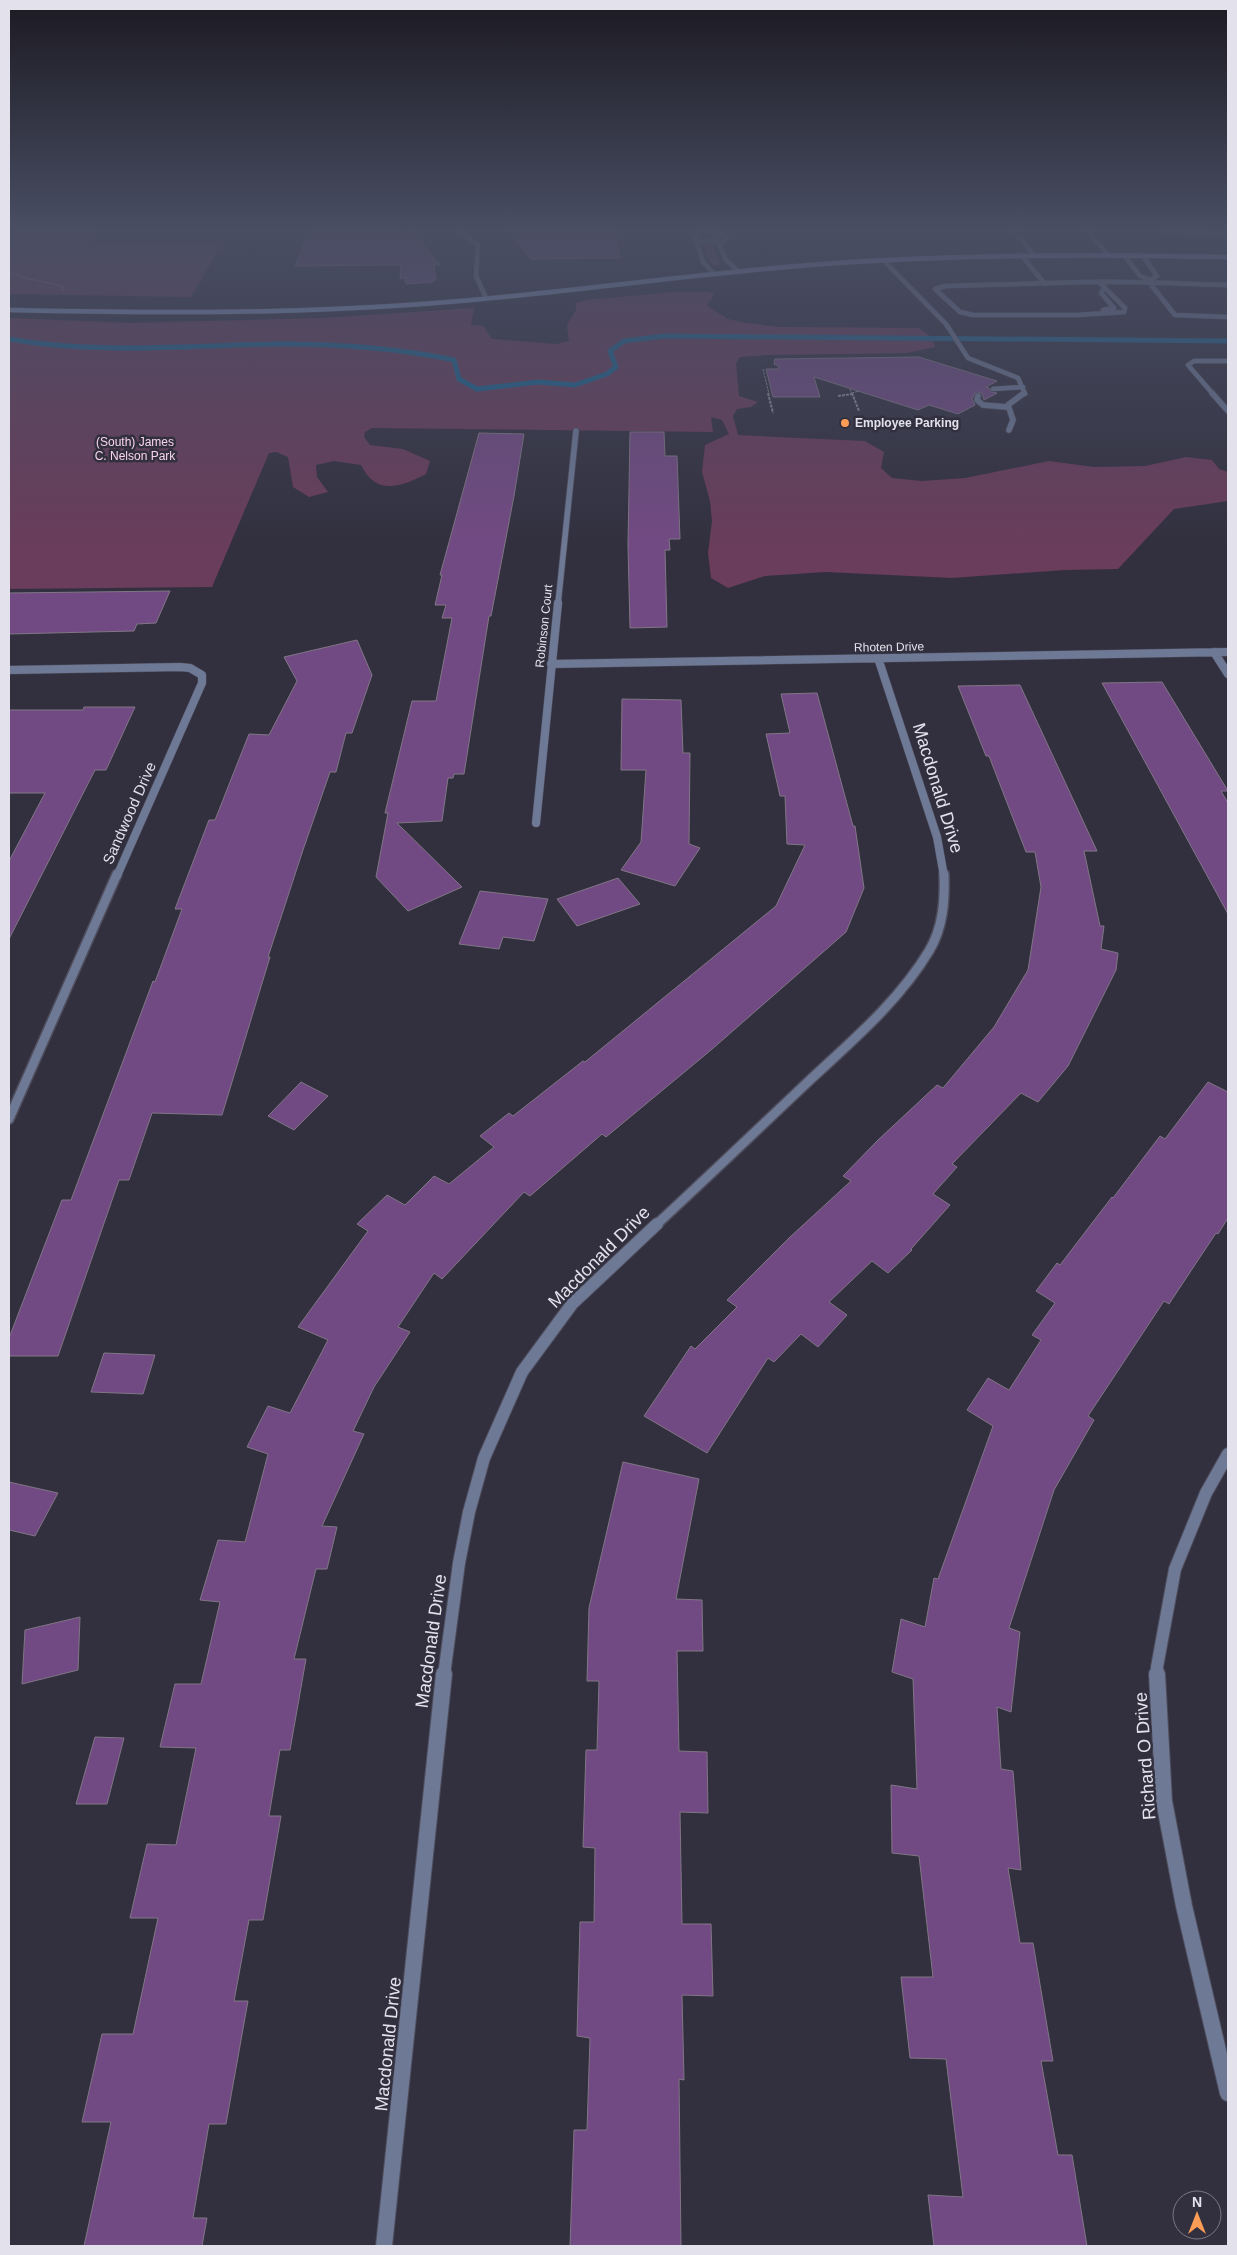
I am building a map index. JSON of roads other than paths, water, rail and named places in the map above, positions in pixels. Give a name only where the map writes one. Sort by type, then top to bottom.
[{"type":"street","points":[[953,335],[968,358],[1014,375],[1026,394],[1009,404],[1008,407]]},
{"type":"street","points":[[1228,361],[1199,361],[1188,365],[1228,411]]},
{"type":"street","points":[[993,389],[1023,387]]},
{"type":"street","points":[[978,396],[977,400],[984,405],[1008,407]]},
{"type":"street","points":[[1008,407],[1013,420],[1009,430]]},
{"type":"street","name":"Robinson Court","points":[[536,823],[576,431]]},
{"type":"street","points":[[1214,652],[1228,674]]},
{"type":"street","name":"Rhoten Drive","points":[[551,664],[1228,652]]},
{"type":"street","name":"Macdonald Drive","points":[[384,2246],[439,1713],[459,1563],[468,1512],[484,1458],[522,1372],[572,1304],[857,1036],[904,988],[930,950],[940,925],[944,898],[944,864],[937,837],[878,658]]},
{"type":"street","name":"Sandwood Drive","points":[[9,670],[180,667],[198,671],[202,676],[202,683],[9,1119]]},
{"type":"street","name":"Richard O Drive","points":[[1228,1454],[1206,1493],[1175,1569],[1157,1667],[1164,1801],[1184,1906],[1228,2093]]},
{"type":"waterway","points":[[9,339],[43,344],[111,348],[281,344],[347,346],[390,350],[454,360],[459,379],[477,389],[538,382],[575,385],[607,374],[616,367],[610,351],[624,341],[664,336],[1228,341]]},
{"type":"place","name":"Employee Parking","points":[[845,423]]},
{"type":"park label","name":"(South) James C. Nelson Park","points":[[135,449]]}]
